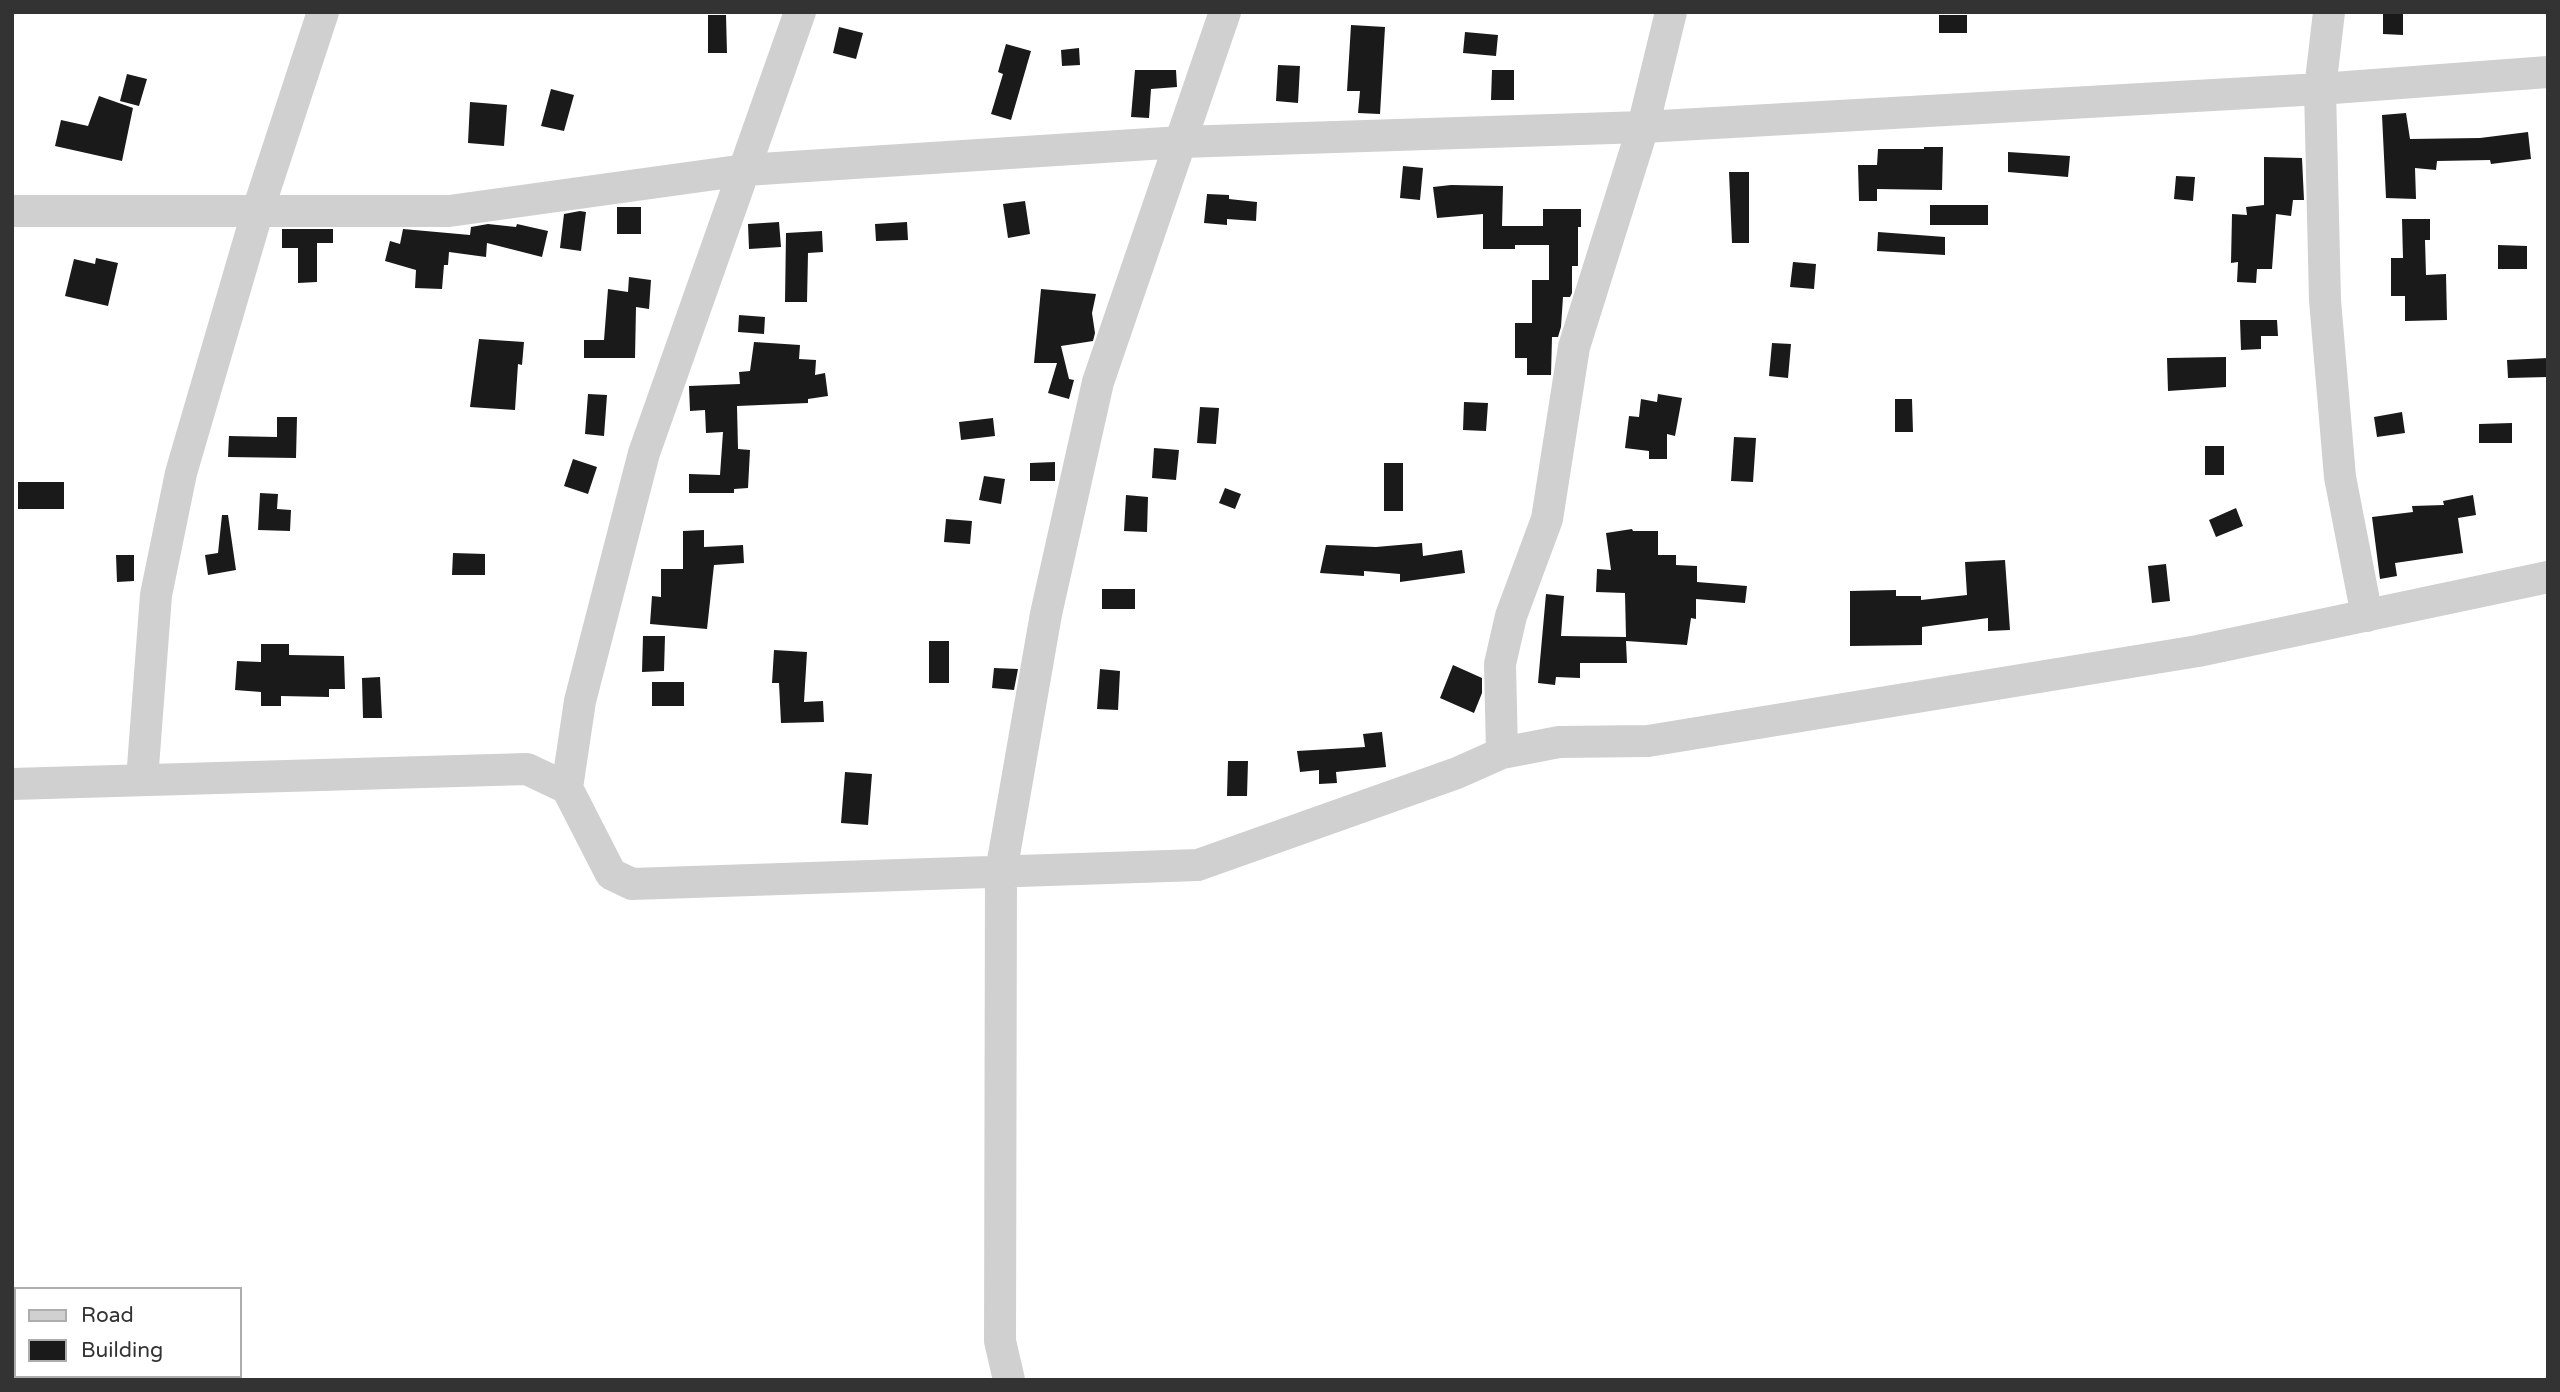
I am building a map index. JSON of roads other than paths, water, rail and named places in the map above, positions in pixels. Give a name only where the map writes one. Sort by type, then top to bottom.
[{"type":"street","points":[[142,780],[156,595],[181,473],[258,210],[323,12]]},
{"type":"street","points":[[800,12],[644,453],[580,701],[567,788],[611,874],[632,884],[1198,865],[1457,773],[1502,753],[1559,742],[1648,741],[2198,651],[2548,578]]},
{"type":"street","points":[[1009,1380],[1000,1341],[1002,872],[1045,614],[1098,382],[1225,12]]},
{"type":"street","points":[[1502,753],[1500,664],[1511,616],[1547,519],[1574,347],[1643,127],[1671,12]]},
{"type":"street","points":[[2329,12],[2320,89],[2325,300],[2340,477],[2367,616]]},
{"type":"street","points":[[12,211],[449,211],[745,170],[1181,142],[1643,127],[2320,89],[2548,72]]},
{"type":"street","points":[[12,784],[527,769],[567,788]]}]
